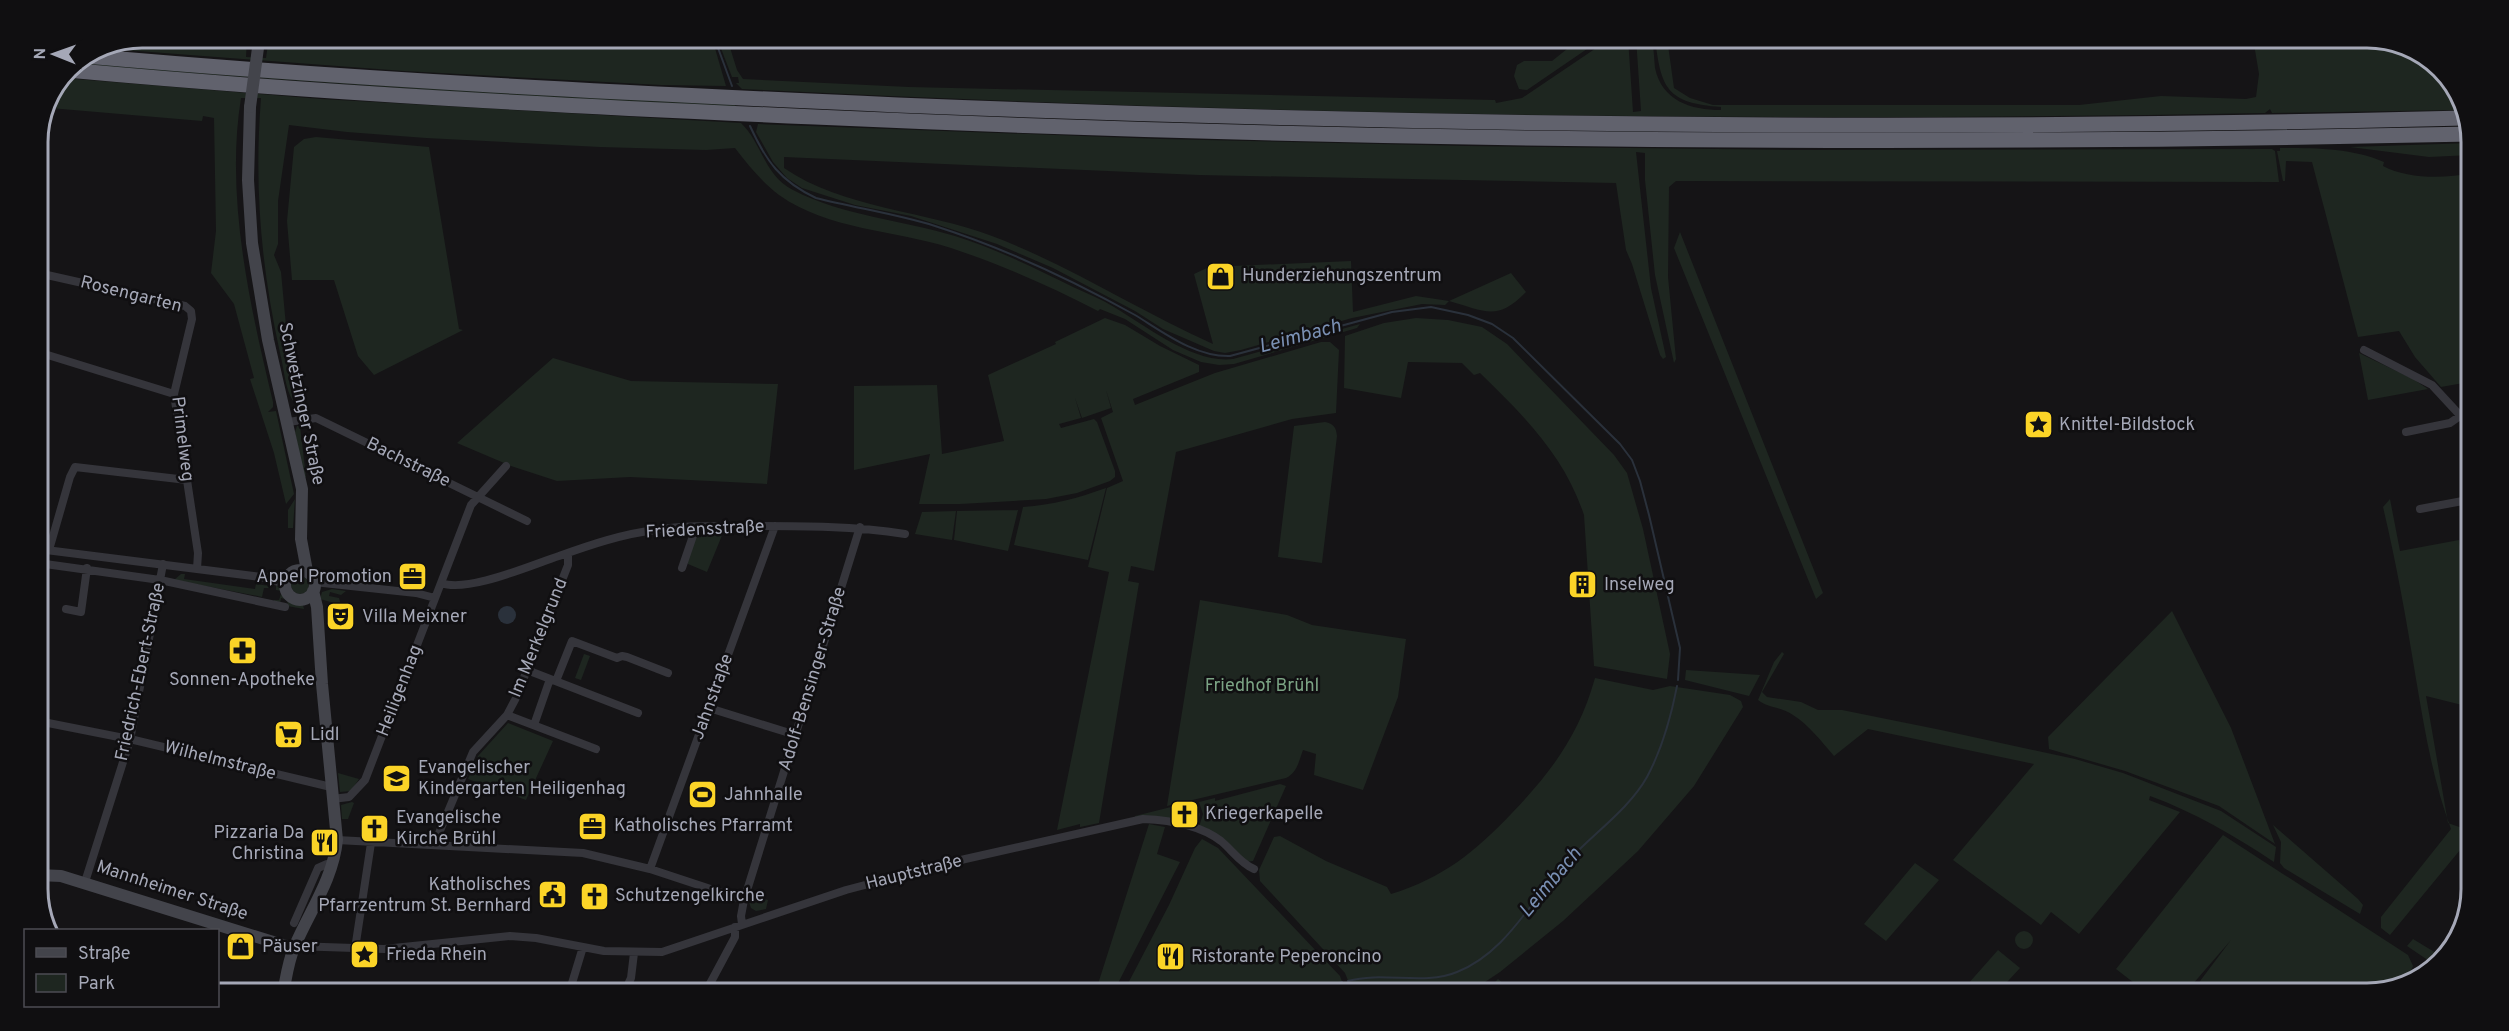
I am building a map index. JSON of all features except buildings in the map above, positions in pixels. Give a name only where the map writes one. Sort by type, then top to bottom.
[{"type":"highway","points":[[103,57],[529,87],[1163,114],[1702,124],[2271,122],[2458,118]]},
{"type":"highway","points":[[84,71],[299,89],[575,105],[891,121],[1193,131],[1467,138],[1803,141],[2274,138],[2461,134]]},
{"type":"main road","name":"Schwetzinger Straße","points":[[258,48],[250,107],[248,190],[256,276],[302,489],[301,539],[298,543],[300,579],[317,607],[316,617],[337,840],[332,865],[322,892],[294,946],[285,983]]},
{"type":"main road","points":[[300,579],[290,596],[303,599]]},
{"type":"main road","points":[[300,579],[303,599],[316,617]]},
{"type":"main road","name":"Mannheimer Straße","points":[[48,875],[85,882],[286,946],[294,946]]},
{"type":"street","name":"Rosengarten","points":[[48,275],[185,306],[191,310]]},
{"type":"street","name":"Primelweg","points":[[191,310],[192,320],[174,394],[198,553],[197,569]]},
{"type":"street","points":[[2364,350],[2432,385],[2460,416],[2450,423],[2406,432]]},
{"type":"street","points":[[48,355],[174,394]]},
{"type":"street","name":"Bachstraße","points":[[288,422],[316,418],[527,521]]},
{"type":"street","name":"Heiligenhag","points":[[332,793],[349,797],[355,793],[368,775],[466,517],[477,497],[506,466]]},
{"type":"street","points":[[187,480],[75,468],[70,477],[49,550],[261,577],[300,579],[416,593],[435,598]]},
{"type":"street","points":[[2420,508],[2461,501]]},
{"type":"street","name":"Jahnstraße","points":[[650,868],[775,526]]},
{"type":"street","points":[[682,568],[694,527]]},
{"type":"street","name":"Friedensstraße","points":[[441,583],[448,586],[505,575],[616,537],[655,530],[694,527],[860,527],[905,534]]},
{"type":"street","name":"Adolf-Bensinger-Straße","points":[[710,983],[739,925],[744,900],[860,527]]},
{"type":"street","name":"Im Merkelgrund","points":[[434,845],[473,752],[507,715],[568,565],[568,553]]},
{"type":"street","points":[[48,563],[160,580],[285,607]]},
{"type":"street","name":"Friedrich-Ebert-Straße","points":[[85,882],[130,740],[164,564]]},
{"type":"street","points":[[66,609],[81,612],[87,568]]},
{"type":"street","points":[[534,725],[572,641],[617,658],[627,657],[668,673]]},
{"type":"street","points":[[527,670],[638,713]]},
{"type":"street","points":[[709,708],[796,735]]},
{"type":"street","points":[[507,715],[596,749]]},
{"type":"street","name":"Wilhelmstraße","points":[[48,723],[130,740],[332,793]]},
{"type":"street","name":"Hauptstraße","points":[[294,946],[355,950],[384,949],[510,936],[634,953],[662,952],[739,925],[877,882],[1136,820],[1161,820],[1198,830],[1219,840],[1254,869]]},
{"type":"street","points":[[337,840],[583,853],[650,868],[744,900]]},
{"type":"street","points":[[355,950],[371,843]]},
{"type":"street","points":[[294,923],[318,868],[327,864],[332,865]]},
{"type":"street","points":[[572,983],[583,947]]},
{"type":"street","points":[[629,983],[634,953]]},
{"type":"green space","points":[[246,48],[246,57],[266,58],[267,48],[715,48],[726,86],[661,85],[404,71],[125,50]]},
{"type":"green space","points":[[721,48],[730,48],[737,70],[743,79],[909,87],[1495,100],[1496,103],[1522,98],[1596,48],[1629,48],[1633,112],[1641,111],[1637,48],[1653,48],[1659,79],[1671,96],[1689,105],[1710,110],[1721,110],[1721,107],[1689,102],[1670,90],[1660,70],[1656,48],[1668,48],[1674,88],[1690,98],[1713,105],[2079,105],[2161,96],[2246,99],[2256,97],[2259,74],[2255,48],[2386,50],[2403,55],[2434,75],[2456,110],[2272,113],[2270,109],[2265,113],[2075,116],[1694,117],[1313,111],[1122,105],[742,89],[736,83],[739,83],[738,77],[732,77]]},
{"type":"green space","points":[[1568,48],[1588,48],[1527,90],[1519,89],[1514,76],[1517,65],[1524,61],[1552,61]]},
{"type":"green space","points":[[93,62],[288,77],[734,103],[736,108],[513,96],[87,66]]},
{"type":"green space","points":[[84,80],[321,99],[741,123],[754,140],[769,167],[783,184],[793,190],[852,212],[935,230],[985,247],[1104,301],[1171,342],[1202,356],[1233,359],[1360,324],[1357,328],[1234,364],[1219,365],[1201,362],[1173,350],[1125,319],[1100,309],[1098,311],[989,262],[951,248],[862,228],[819,216],[798,207],[767,185],[735,148],[706,150],[600,147],[426,138],[289,125],[278,201],[278,244],[274,255],[281,272],[293,401],[288,391],[273,321],[264,258],[258,163],[261,98],[241,98],[236,174],[242,251],[273,402],[273,407],[268,412],[276,411],[294,494],[286,504],[274,453],[250,379],[254,378],[234,304],[211,273],[216,231],[214,118],[203,116],[202,121],[55,108],[68,84],[84,84]]},
{"type":"green space","points":[[758,124],[1161,139],[1467,146],[1792,150],[2272,149],[2275,151],[2279,182],[1676,181],[1669,187],[1668,277],[1676,359],[1674,363],[1655,275],[1645,180],[1645,153],[1636,152],[1651,288],[1666,357],[1663,359],[1626,250],[1616,183],[1199,175],[784,157],[784,168],[832,192],[992,236],[1049,260],[1213,344],[1194,274],[1209,267],[1351,261],[1353,312],[1416,296],[1449,301],[1445,305],[1422,304],[1352,318],[1225,353],[1214,351],[1163,329],[1135,311],[1053,268],[997,244],[911,216],[855,205],[802,188],[787,178],[773,162],[756,132]]},
{"type":"green space","points":[[316,137],[429,147],[459,329],[463,330],[374,375],[358,356],[334,280],[292,280],[287,221],[294,147],[304,139]]},
{"type":"green space","points":[[2461,143],[2461,155],[2429,157],[2350,147]]},
{"type":"green space","points":[[2280,148],[2346,151],[2372,157],[2384,162],[2383,166],[2415,176],[2461,174],[2461,383],[2441,387],[2415,357],[2399,331],[2358,337],[2312,162],[2286,161],[2285,181],[2283,181],[2277,151],[2280,151]]},
{"type":"green space","points":[[1680,232],[1823,593],[1816,599],[1674,248]]},
{"type":"green space","points":[[1511,273],[1526,292],[1507,307],[1490,312],[1449,301]]},
{"type":"green space","points":[[1105,318],[1125,325],[1160,346],[1199,365],[1199,372],[1133,399],[1135,405],[1215,373],[1321,342],[1330,342],[1339,350],[1336,413],[1292,419],[1176,452],[1154,571],[1131,566],[1128,581],[1139,583],[1099,823],[1080,827],[1080,824],[1057,830],[1109,572],[1088,567],[1107,488],[1123,481],[1101,418],[1113,412],[1106,390],[1111,408],[1082,418],[1075,398],[1081,418],[1059,424],[1061,428],[1094,419],[1097,422],[1115,471],[1115,477],[1110,481],[1077,493],[1046,499],[919,504],[930,454],[854,470],[854,386],[937,385],[942,454],[1004,441],[988,375],[1056,344],[1055,342]]},
{"type":"green space","points":[[1416,318],[1448,320],[1482,327],[1507,344],[1614,455],[1627,473],[1643,529],[1670,654],[1667,679],[1594,666],[1584,515],[1576,493],[1554,455],[1541,438],[1480,373],[1474,375],[1462,363],[1408,362],[1401,398],[1344,388],[1345,336],[1384,323]]},
{"type":"green space","points":[[2359,353],[2413,379],[2428,389],[2368,400]]},
{"type":"green space","points":[[553,358],[631,381],[778,384],[767,484],[630,477],[557,481],[511,466],[457,443]]},
{"type":"green space","points":[[1325,422],[1334,426],[1337,436],[1322,563],[1278,557],[1294,426]]},
{"type":"green space","points":[[297,426],[300,426],[306,477],[304,478],[295,432]]},
{"type":"green space","points":[[1106,488],[1088,560],[1014,545],[1023,507],[1045,505]]},
{"type":"green space","points":[[295,499],[293,528],[288,528],[288,510]]},
{"type":"green space","points":[[2390,499],[2400,551],[2459,540],[2461,552],[2461,705],[2426,696],[2447,818],[2429,752],[2383,507]]},
{"type":"green space","points":[[1018,510],[1008,551],[954,540],[957,511]]},
{"type":"green space","points":[[956,511],[952,540],[915,534],[922,512]]},
{"type":"green space","points":[[696,533],[723,533],[707,572],[688,564],[686,559]]},
{"type":"green space","points":[[181,574],[185,574],[184,579],[255,589],[256,584],[270,586],[270,588],[264,588],[262,597],[174,580]]},
{"type":"green space","points":[[300,576],[306,579],[309,585],[306,591],[300,594],[294,591],[291,585],[294,579]]},
{"type":"green space","points":[[276,585],[281,587],[290,600],[303,605],[304,609],[287,606],[288,600],[281,598],[280,604],[273,603],[274,600],[279,600],[282,591],[276,590]]},
{"type":"green space","points":[[332,589],[346,591],[341,595],[330,592],[329,596],[339,598],[341,605],[320,599],[322,592]]},
{"type":"green space","name":"Friedhof Brühl","points":[[1200,600],[1287,615],[1312,625],[1406,639],[1398,697],[1363,790],[1314,775],[1316,754],[1303,750],[1295,770],[1286,778],[1167,806]]},
{"type":"green space","points":[[2172,611],[2231,728],[2275,844],[2219,806],[2125,771],[2049,749],[2048,737]]},
{"type":"green space","points":[[1782,652],[1784,654],[1762,692],[1767,697],[1801,702],[1818,710],[1842,710],[1941,730],[2075,759],[2123,773],[2221,811],[2276,847],[2274,862],[2214,825],[2150,796],[2149,800],[2180,812],[2079,934],[2051,912],[2041,925],[1953,860],[2034,764],[1868,729],[1834,756],[1799,719],[1789,712],[1758,700],[1774,662]]},
{"type":"green space","points":[[584,654],[590,656],[581,680],[575,678]]},
{"type":"green space","points":[[1686,670],[1760,675],[1749,696],[1685,680]]},
{"type":"green space","points":[[1595,678],[1653,690],[1670,686],[1730,695],[1741,701],[1743,707],[1694,786],[1638,851],[1563,921],[1484,983],[1349,983],[1345,973],[1260,881],[1259,870],[1274,837],[1280,836],[1326,861],[1387,887],[1391,894],[1410,888],[1442,872],[1485,840],[1540,782],[1572,735]]},
{"type":"green space","points":[[508,723],[553,741],[526,800],[468,779],[478,756]]},
{"type":"green space","points":[[338,773],[359,779],[351,791],[340,792]]},
{"type":"green space","points":[[1280,784],[1286,786],[1253,861],[1246,862],[1199,827],[1203,814],[1199,802],[1215,798],[1215,801]]},
{"type":"green space","points":[[1194,802],[1200,814],[1197,825],[1177,820],[1177,806]]},
{"type":"green space","points":[[354,803],[348,819],[342,819],[341,805]]},
{"type":"green space","points":[[1175,806],[1175,819],[1135,818],[1135,816]]},
{"type":"green space","points":[[2449,823],[2461,828],[2461,849],[2390,935],[2381,928],[2381,917],[2451,829]]},
{"type":"green space","points":[[1149,824],[1165,827],[1157,854],[1180,862],[1118,983],[1098,983]]},
{"type":"green space","points":[[2273,825],[2358,899],[2363,905],[2360,914],[2284,868],[2280,863],[2281,842]]},
{"type":"green space","points":[[2223,835],[2408,955],[2413,966],[2411,972],[2398,978],[2368,983],[2199,983],[2231,940],[2194,983],[2134,983],[2116,969]]},
{"type":"green space","points":[[1202,839],[1218,848],[1340,976],[1342,983],[1128,983],[1169,905],[1195,848]]},
{"type":"green space","points":[[1915,863],[1939,880],[1886,941],[1864,924]]},
{"type":"green space","points":[[751,895],[768,900],[766,909],[756,911],[751,908],[749,902]]},
{"type":"green space","points":[[2024,931],[2030,934],[2033,940],[2030,946],[2024,949],[2018,946],[2015,940],[2018,934]]},
{"type":"green space","points":[[2413,939],[2436,953],[2428,960],[2407,946]]},
{"type":"green space","points":[[1998,950],[2020,968],[2006,983],[1969,983]]},
{"type":"shaded area","points":[[507,606],[513,609],[516,615],[513,621],[507,624],[501,621],[498,615],[501,609]]},
{"type":"waterway","name":"Leimbach","points":[[718,48],[732,86]]},
{"type":"waterway","name":"Leimbach","points":[[750,126],[768,160],[776,169],[793,184],[816,198],[921,222],[986,244],[1087,289],[1168,336],[1204,352],[1230,356],[1392,312],[1431,307],[1468,315],[1492,324],[1513,338],[1620,444],[1632,460],[1649,515],[1680,648],[1678,680]]},
{"type":"waterway","name":"Leimbach","points":[[1348,981],[1375,977],[1431,978],[1444,976],[1475,963],[1491,951],[1505,938],[1569,860],[1640,789],[1662,744],[1677,686]]},
{"type":"place","name":"Hunderziehungszentrum","points":[[1221,276]]},
{"type":"place","name":"Knittel-Bildstock","points":[[2038,425]]},
{"type":"place","name":"Appel Promotion","points":[[413,577]]},
{"type":"place","name":"Inselweg","points":[[1583,585]]},
{"type":"place","name":"Villa Meixner","points":[[341,617]]},
{"type":"place","name":"Sonnen-Apotheke","points":[[242,651]]},
{"type":"place","name":"Lidl","points":[[289,735]]},
{"type":"place","name":"Evangelischer Kindergarten Heiligenhag","points":[[397,778]]},
{"type":"place","name":"Jahnhalle","points":[[703,795]]},
{"type":"place","name":"Kriegerkapelle","points":[[1184,814]]},
{"type":"place","name":"Katholisches Pfarramt","points":[[593,826]]},
{"type":"place","name":"Evangelische Kirche Brühl","points":[[375,828]]},
{"type":"place","name":"Pizzaria Da Christina","points":[[325,843]]},
{"type":"place","name":"Katholisches Pfarrzentrum St. Bernhard","points":[[552,895]]},
{"type":"place","name":"Schutzengelkirche","points":[[594,896]]},
{"type":"place","name":"Päuser","points":[[241,947]]},
{"type":"place","name":"Frieda Rhein","points":[[365,955]]},
{"type":"place","name":"Ristorante Peperoncino","points":[[1170,957]]}]
